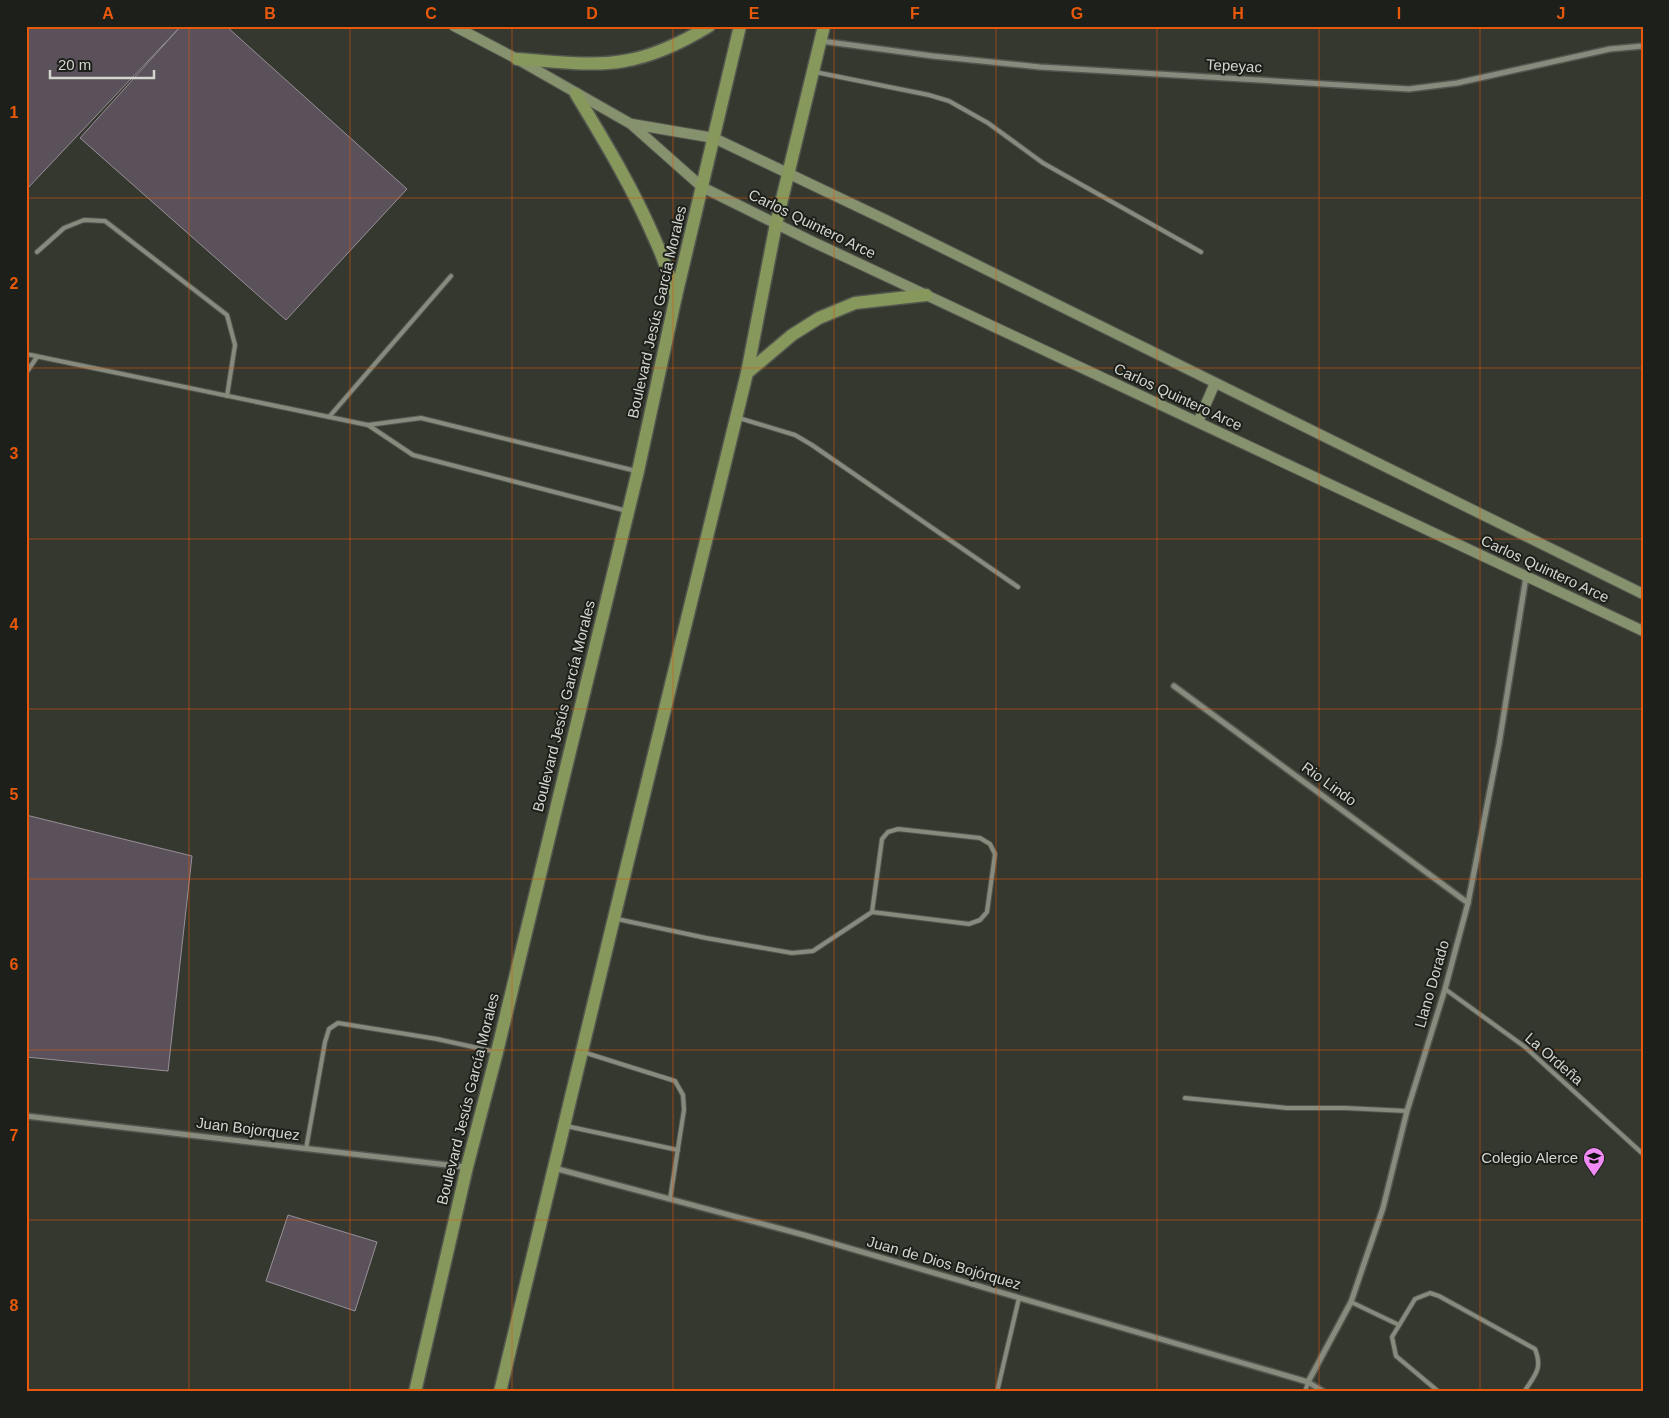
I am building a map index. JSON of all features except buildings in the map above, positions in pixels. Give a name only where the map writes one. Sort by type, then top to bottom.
[{"type":"main road","points":[[454,26],[517,59],[631,124]]},
{"type":"main road","points":[[517,59],[580,63],[624,61],[657,53],[684,42],[709,26]]},
{"type":"main road","name":"Boulevard Jesús García Morales","points":[[415,1392],[467,1167],[497,1052],[638,471],[676,296],[740,26]]},
{"type":"main road","points":[[500,1392],[747,373],[776,224],[824,26]]},
{"type":"main road","points":[[576,94],[612,153],[634,196],[657,243],[676,296]]},
{"type":"main road","name":"Carlos Quintero Arce","points":[[631,124],[714,138],[1643,594]]},
{"type":"main road","name":"Carlos Quintero Arce","points":[[631,124],[702,187],[926,295],[1643,631]]},
{"type":"main road","points":[[747,373],[792,335],[819,318],[854,303],[926,295]]},
{"type":"main road","points":[[1198,422],[1215,383]]},
{"type":"street","name":"Tepeyac","points":[[821,41],[934,56],[1040,67],[1409,89],[1457,83],[1610,49],[1643,46]]},
{"type":"street","name":"Llano Dorado","points":[[1308,1382],[1351,1302],[1383,1208],[1406,1111],[1445,989],[1468,903],[1499,744],[1526,577]]},
{"type":"street","name":"Rio Lindo","points":[[1174,686],[1468,903]]},
{"type":"street","name":"Juan Bojorquez","points":[[26,1116],[467,1167]]},
{"type":"street","name":"Juan de Dios Bojórquez","points":[[553,1168],[813,1238],[1308,1382],[1324,1392]]},
{"type":"lane","points":[[813,71],[928,94],[949,101],[988,123],[1043,163],[1201,252]]},
{"type":"lane","points":[[37,252],[64,228],[84,220],[105,221],[227,315],[235,345],[227,396]]},
{"type":"lane","points":[[329,417],[451,276]]},
{"type":"lane","points":[[26,354],[368,425],[421,418],[638,471]]},
{"type":"lane","points":[[26,373],[37,357]]},
{"type":"lane","points":[[735,417],[795,435],[812,444],[1018,587]]},
{"type":"lane","points":[[368,425],[413,455],[628,511]]},
{"type":"lane","points":[[614,918],[706,938],[792,953],[813,952],[872,912],[969,924],[980,920],[987,912],[995,854],[990,844],[980,838],[898,829],[888,832],[882,839],[872,912]]},
{"type":"lane","name":"La Ordeña","points":[[1445,989],[1525,1047],[1643,1154]]},
{"type":"lane","points":[[306,1149],[325,1042],[330,1030],[338,1023],[437,1039],[497,1052]]},
{"type":"lane","points":[[581,1052],[675,1081],[683,1096],[684,1110],[670,1199]]},
{"type":"lane","points":[[1185,1098],[1287,1108],[1406,1111]]},
{"type":"lane","points":[[564,1126],[678,1150]]},
{"type":"lane","points":[[1439,1392],[1396,1356],[1392,1337],[1415,1299],[1430,1293],[1439,1296],[1535,1349],[1539,1360],[1538,1370],[1524,1392]]},
{"type":"lane","points":[[998,1392],[1019,1298]]},
{"type":"lane","points":[[1351,1302],[1398,1326]]},
{"type":"lane","points":[[1305,1392],[1308,1382]]},
{"type":"place","name":"Colegio Alerce","points":[[1594,1177]]}]
